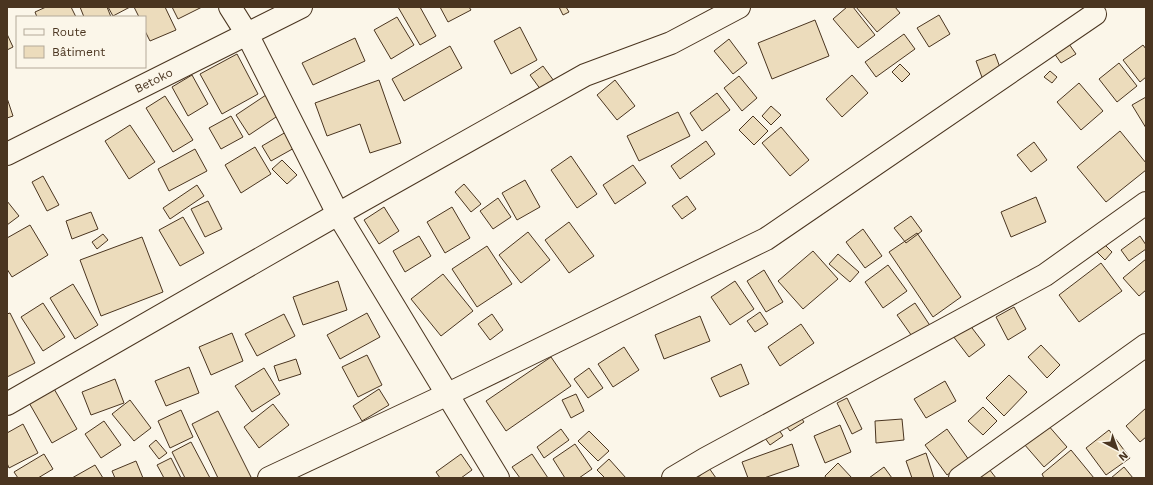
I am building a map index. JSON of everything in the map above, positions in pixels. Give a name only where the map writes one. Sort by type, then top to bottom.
[{"type":"street","points":[[230,7],[247,34],[338,214],[446,395],[498,478]]},
{"type":"street","name":"Betoko","points":[[7,154],[301,7]]},
{"type":"street","points":[[7,404],[338,214],[585,75],[671,44],[740,7]]},
{"type":"street","points":[[269,478],[446,395],[766,239],[1095,14]]},
{"type":"street","points":[[673,478],[1045,275],[1146,203]]},
{"type":"street","points":[[960,478],[1146,345]]},
{"type":"building","points":[[46,7],[71,7],[76,16],[37,16],[35,12]]},
{"type":"building","points":[[80,7],[107,7],[111,16],[84,16]]},
{"type":"building","points":[[108,7],[130,7],[113,16]]},
{"type":"building","points":[[134,7],[165,7],[176,30],[150,41],[146,33],[146,16],[138,16]]},
{"type":"building","points":[[172,7],[202,7],[178,19]]},
{"type":"building","points":[[398,7],[420,7],[436,36],[420,45]]},
{"type":"building","points":[[440,7],[469,7],[471,10],[448,22]]},
{"type":"building","points":[[559,7],[566,7],[569,12],[563,15]]},
{"type":"building","points":[[847,7],[853,7],[875,35],[858,48],[833,19]]},
{"type":"building","points":[[856,7],[895,7],[900,13],[877,32]]},
{"type":"building","points":[[939,15],[950,34],[929,47],[917,28]]},
{"type":"building","points":[[397,17],[414,45],[391,59],[374,30]]},
{"type":"building","points":[[815,20],[829,56],[772,79],[758,43]]},
{"type":"building","points":[[520,27],[537,60],[511,74],[494,41]]},
{"type":"building","points":[[7,34],[13,47],[7,50]]},
{"type":"building","points":[[904,34],[915,49],[876,77],[865,62]]},
{"type":"building","points":[[355,38],[365,61],[313,85],[302,63]]},
{"type":"building","points":[[729,39],[747,63],[733,74],[714,51]]},
{"type":"building","points":[[1069,44],[1076,54],[1061,63],[1054,53]]},
{"type":"building","points":[[1143,45],[1146,49],[1146,77],[1140,82],[1123,60]]},
{"type":"building","points":[[450,46],[462,68],[404,101],[392,79]]},
{"type":"building","points":[[237,54],[258,94],[222,114],[200,74]]},
{"type":"building","points":[[995,54],[1002,73],[983,80],[976,61]]},
{"type":"building","points":[[1119,63],[1137,86],[1117,102],[1099,79]]},
{"type":"building","points":[[900,64],[910,74],[902,82],[892,72]]},
{"type":"building","points":[[543,66],[554,81],[541,90],[530,75]]},
{"type":"building","points":[[1050,71],[1057,77],[1052,83],[1044,77]]},
{"type":"building","points":[[192,75],[208,104],[188,116],[172,87]]},
{"type":"building","points":[[852,75],[868,93],[842,117],[826,99]]},
{"type":"building","points":[[739,76],[757,98],[742,111],[724,88]]},
{"type":"building","points":[[379,80],[401,143],[370,153],[360,124],[327,136],[315,103]]},
{"type":"building","points":[[615,80],[635,106],[617,120],[597,95]]},
{"type":"building","points":[[1079,83],[1103,111],[1081,130],[1057,102]]},
{"type":"building","points":[[717,93],[730,110],[702,131],[690,113]]},
{"type":"building","points":[[266,95],[279,115],[249,135],[236,115]]},
{"type":"building","points":[[165,96],[193,140],[173,152],[146,108]]},
{"type":"building","points":[[1146,97],[1146,128],[1132,105]]},
{"type":"building","points":[[7,98],[13,116],[7,118]]},
{"type":"building","points":[[771,106],[781,115],[771,125],[762,116]]},
{"type":"building","points":[[678,112],[690,136],[639,161],[627,136]]},
{"type":"building","points":[[231,116],[243,137],[221,149],[209,128]]},
{"type":"building","points":[[753,116],[768,131],[754,145],[739,130]]},
{"type":"building","points":[[130,125],[155,162],[129,179],[105,141]]},
{"type":"building","points":[[781,127],[809,160],[790,176],[762,143]]},
{"type":"building","points":[[1120,131],[1146,163],[1146,170],[1106,202],[1077,167]]},
{"type":"building","points":[[286,132],[296,147],[271,161],[262,146]]},
{"type":"building","points":[[706,141],[715,154],[680,179],[671,166]]},
{"type":"building","points":[[1034,142],[1047,160],[1031,172],[1017,155]]},
{"type":"building","points":[[255,147],[271,174],[241,193],[225,165]]},
{"type":"building","points":[[195,149],[207,171],[169,191],[158,169]]},
{"type":"building","points":[[571,156],[597,194],[577,208],[551,170]]},
{"type":"building","points":[[282,160],[297,175],[287,184],[272,169]]},
{"type":"building","points":[[633,165],[646,183],[615,204],[603,185]]},
{"type":"building","points":[[43,176],[59,205],[47,211],[32,182]]},
{"type":"building","points":[[525,180],[540,207],[517,220],[502,193]]},
{"type":"building","points":[[464,184],[481,204],[471,212],[455,192]]},
{"type":"building","points":[[197,185],[204,196],[170,219],[163,208]]},
{"type":"building","points":[[687,196],[696,209],[682,219],[672,206]]},
{"type":"building","points":[[1036,197],[1046,222],[1011,237],[1001,212]]},
{"type":"building","points":[[498,198],[511,217],[493,229],[480,211]]},
{"type":"building","points":[[7,201],[19,216],[7,225]]},
{"type":"building","points":[[208,201],[222,229],[205,237],[191,209]]},
{"type":"building","points":[[384,207],[399,231],[379,244],[364,220]]},
{"type":"building","points":[[452,207],[470,238],[445,253],[427,222]]},
{"type":"building","points":[[91,212],[98,229],[72,239],[66,221]]},
{"type":"building","points":[[911,216],[922,231],[906,243],[894,228]]},
{"type":"building","points":[[183,217],[204,253],[180,266],[159,230]]},
{"type":"building","points":[[569,222],[594,256],[569,273],[545,240]]},
{"type":"building","points":[[30,225],[48,255],[12,277],[7,269],[7,238]]},
{"type":"building","points":[[863,229],[882,256],[865,268],[846,242]]},
{"type":"building","points":[[528,232],[550,260],[521,283],[499,255]]},
{"type":"building","points":[[917,233],[961,297],[933,317],[889,252]]},
{"type":"building","points":[[103,234],[108,240],[97,249],[92,242]]},
{"type":"building","points":[[419,236],[431,256],[405,272],[393,251]]},
{"type":"building","points":[[1140,236],[1146,245],[1146,249],[1129,261],[1121,250]]},
{"type":"building","points":[[142,237],[163,292],[101,316],[80,260]]},
{"type":"building","points":[[1103,243],[1112,252],[1105,260],[1096,251]]},
{"type":"building","points":[[487,246],[512,284],[477,307],[452,269]]},
{"type":"building","points":[[813,251],[838,279],[803,309],[778,281]]},
{"type":"building","points":[[838,254],[859,272],[850,282],[829,264]]},
{"type":"building","points":[[1146,259],[1146,290],[1139,296],[1123,278]]},
{"type":"building","points":[[1101,263],[1122,291],[1079,322],[1059,295]]},
{"type":"building","points":[[888,265],[907,291],[883,308],[865,282]]},
{"type":"building","points":[[764,270],[783,302],[766,312],[747,281]]},
{"type":"building","points":[[443,274],[473,311],[441,336],[411,299]]},
{"type":"building","points":[[338,281],[347,310],[303,325],[293,297]]},
{"type":"building","points":[[735,281],[754,309],[730,325],[711,297]]},
{"type":"building","points":[[73,284],[98,325],[75,339],[50,298]]},
{"type":"building","points":[[43,303],[65,337],[43,351],[21,317]]},
{"type":"building","points":[[915,303],[931,327],[914,339],[897,315]]},
{"type":"building","points":[[1014,307],[1026,329],[1008,340],[996,317]]},
{"type":"building","points":[[760,312],[768,324],[755,332],[747,321]]},
{"type":"building","points":[[10,313],[35,363],[7,377],[7,314]]},
{"type":"building","points":[[367,313],[380,337],[340,359],[327,335]]},
{"type":"building","points":[[284,314],[295,336],[257,356],[245,334]]},
{"type":"building","points":[[492,314],[503,330],[490,340],[478,324]]},
{"type":"building","points":[[700,316],[710,341],[664,359],[655,335]]},
{"type":"building","points":[[801,324],[814,343],[780,366],[768,347]]},
{"type":"building","points":[[969,324],[985,345],[969,357],[953,336]]},
{"type":"building","points":[[232,333],[243,361],[211,375],[199,347]]},
{"type":"building","points":[[1041,345],[1060,365],[1047,378],[1028,357]]},
{"type":"building","points":[[624,347],[639,370],[613,387],[598,364]]},
{"type":"building","points":[[367,355],[382,385],[358,397],[342,367]]},
{"type":"building","points":[[551,357],[571,386],[506,431],[486,401]]},
{"type":"building","points":[[296,359],[301,374],[279,381],[274,366]]},
{"type":"building","points":[[741,364],[749,384],[720,397],[711,378]]},
{"type":"building","points":[[189,367],[199,393],[166,406],[155,381]]},
{"type":"building","points":[[264,368],[280,394],[252,412],[235,386]]},
{"type":"building","points":[[589,368],[603,388],[588,398],[574,379]]},
{"type":"building","points":[[1009,375],[1027,392],[1004,416],[986,398]]},
{"type":"building","points":[[115,379],[124,403],[91,415],[82,392]]},
{"type":"building","points":[[945,381],[956,401],[926,418],[914,399]]},
{"type":"building","points":[[53,387],[77,429],[52,443],[28,401]]},
{"type":"building","points":[[379,389],[389,405],[362,421],[353,406]]},
{"type":"building","points":[[576,394],[584,411],[571,418],[562,400]]},
{"type":"building","points":[[847,398],[862,429],[852,434],[837,403]]},
{"type":"building","points":[[130,400],[151,428],[134,441],[112,414]]},
{"type":"building","points":[[273,404],[289,425],[259,448],[244,427]]},
{"type":"building","points":[[983,407],[997,421],[983,435],[968,421]]},
{"type":"building","points":[[1146,408],[1146,437],[1140,442],[1126,426]]},
{"type":"building","points":[[181,410],[193,437],[170,448],[158,421]]},
{"type":"building","points":[[218,411],[251,477],[249,478],[218,478],[192,424]]},
{"type":"building","points":[[798,413],[804,422],[790,431],[784,423]]},
{"type":"building","points":[[902,419],[904,440],[876,443],[875,421]]},
{"type":"building","points":[[104,421],[121,445],[101,458],[85,434]]},
{"type":"building","points":[[23,424],[38,453],[9,468],[7,463],[7,433]]},
{"type":"building","points":[[775,424],[783,436],[770,445],[762,434]]},
{"type":"building","points":[[1047,424],[1067,447],[1044,467],[1024,444]]},
{"type":"building","points":[[840,425],[851,452],[825,463],[814,436]]},
{"type":"building","points":[[561,429],[569,440],[544,458],[537,447]]},
{"type":"building","points":[[947,429],[969,460],[947,475],[925,445]]},
{"type":"building","points":[[1109,430],[1130,458],[1106,475],[1086,448]]},
{"type":"building","points":[[589,431],[609,451],[598,461],[578,441]]},
{"type":"building","points":[[156,440],[167,453],[159,459],[149,446]]},
{"type":"building","points":[[191,442],[210,478],[185,478],[172,452]]},
{"type":"building","points":[[575,444],[592,469],[579,478],[565,478],[553,459]]},
{"type":"building","points":[[792,444],[799,466],[764,478],[748,478],[742,462]]},
{"type":"building","points":[[1071,450],[1094,478],[1044,478],[1042,474]]},
{"type":"building","points":[[926,453],[934,478],[912,478],[906,461]]},
{"type":"building","points":[[44,454],[53,469],[38,478],[18,478],[14,472]]},
{"type":"building","points":[[461,454],[472,470],[461,478],[440,478],[436,472]]},
{"type":"building","points":[[532,454],[548,478],[520,478],[512,467]]},
{"type":"building","points":[[171,458],[181,478],[164,478],[157,465]]},
{"type":"building","points":[[609,459],[626,478],[605,478],[597,470]]},
{"type":"building","points":[[136,461],[143,478],[115,478],[112,471]]},
{"type":"building","points":[[838,463],[852,478],[826,478],[825,476]]},
{"type":"building","points":[[95,465],[103,478],[72,478]]},
{"type":"building","points":[[884,467],[892,478],[869,478]]},
{"type":"building","points":[[1124,467],[1133,478],[1111,478]]},
{"type":"building","points":[[709,468],[716,478],[697,478]]},
{"type":"building","points":[[989,469],[996,478],[979,478]]}]
